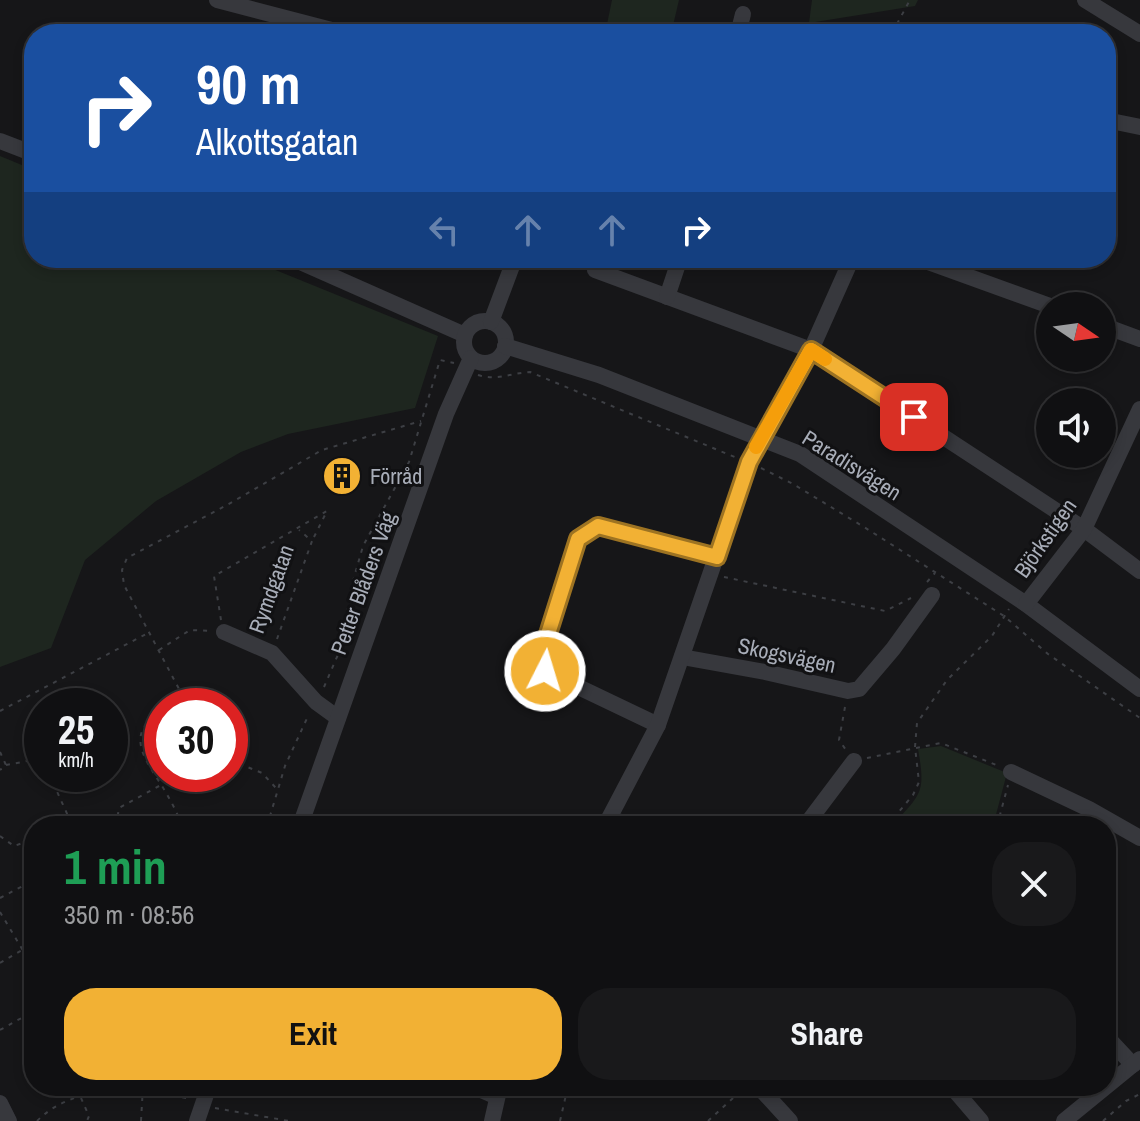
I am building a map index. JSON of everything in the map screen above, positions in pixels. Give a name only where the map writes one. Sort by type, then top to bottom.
[{"type":"street","points":[[217,0],[309,24]]},
{"type":"street","points":[[1085,0],[1140,34]]},
{"type":"street","points":[[740,24],[743,14]]},
{"type":"street","points":[[1116,122],[1140,127]]},
{"type":"street","points":[[0,141],[24,150]]},
{"type":"street","points":[[314,268],[465,335]]},
{"type":"street","points":[[491,322],[511,268]]},
{"type":"street","points":[[667,297],[677,268]]},
{"type":"street","points":[[610,816],[658,725],[749,462],[811,350],[848,268]]},
{"type":"street","points":[[945,268],[1036,301]]},
{"type":"street","points":[[595,270],[811,350],[1084,529],[1140,571]]},
{"type":"street","points":[[491,322],[504,334],[503,353],[491,362],[477,361],[471,358],[465,347],[465,335],[473,325],[491,322]]},
{"type":"street","points":[[1116,330],[1140,339]]},
{"type":"street","name":"Paradisvägen","points":[[505,346],[599,375],[800,454],[1022,602],[1140,689]]},
{"type":"street","name":"Petter Blåders Väg","points":[[304,816],[446,414],[471,358]]},
{"type":"street","name":"Björkstigen","points":[[1022,602],[1084,529],[1140,409]]},
{"type":"street","points":[[658,725],[545,671],[542,653],[578,539],[598,526],[717,557]]},
{"type":"street","name":"Skogsvägen","points":[[682,657],[848,691],[859,689],[903,637],[929,589]]},
{"type":"street","name":"Rymdgatan","points":[[224,632],[272,653],[316,702],[338,718]]},
{"type":"street","points":[[813,816],[854,761]]},
{"type":"street","points":[[1011,772],[1101,816]]},
{"type":"street","points":[[1116,824],[1140,838]]},
{"type":"street","points":[[1116,1044],[1137,1062],[1116,1079]]},
{"type":"street","points":[[197,1121],[205,1096]]},
{"type":"street","points":[[492,1121],[497,1096]]},
{"type":"street","points":[[767,1096],[790,1121]]},
{"type":"street","points":[[960,1096],[981,1121]]},
{"type":"street","points":[[1064,1121],[1095,1096]]},
{"type":"street","points":[[0,1103],[9,1121]]},
{"type":"path","points":[[898,24],[910,0]]},
{"type":"path","points":[[179,688],[124,585],[122,570],[127,558],[322,450],[423,421]]},
{"type":"path","name":"Rymdgatan","points":[[224,632],[217,607],[214,576],[327,511],[312,541],[272,653]]},
{"type":"path","name":"Rymdgatan","points":[[298,530],[312,541]]},
{"type":"path","points":[[929,589],[935,573]]},
{"type":"path","points":[[711,575],[885,611],[907,602],[913,596]]},
{"type":"path","points":[[895,816],[913,795],[919,782],[915,747],[917,723],[947,680],[1022,602]]},
{"type":"path","points":[[158,650],[190,630],[224,632]]},
{"type":"path","points":[[0,711],[150,632]]},
{"type":"path","points":[[848,691],[839,740],[854,761],[941,743],[1011,772],[1000,816]]},
{"type":"path","points":[[144,727],[140,746],[144,757]]},
{"type":"path","points":[[0,752],[6,765]]},
{"type":"path","points":[[0,770],[6,765],[24,762]]},
{"type":"path","points":[[248,767],[262,773],[277,789]]},
{"type":"path","points":[[57,792],[68,816]]},
{"type":"path","points":[[118,816],[119,808],[148,792]]},
{"type":"path","points":[[165,792],[177,816]]},
{"type":"path","points":[[0,836],[14,846],[24,842]]},
{"type":"path","points":[[0,898],[24,885]]},
{"type":"path","points":[[0,912],[23,949],[0,963]]},
{"type":"path","points":[[0,1030],[24,1017]]},
{"type":"path","points":[[1103,1121],[1126,1101],[1140,1094]]},
{"type":"path","points":[[37,1121],[62,1102],[80,1096],[89,1116],[87,1121]]},
{"type":"path","points":[[141,1121],[143,1096]]},
{"type":"path","points":[[175,1096],[289,1121]]},
{"type":"path","points":[[560,1121],[566,1096]]},
{"type":"path","points":[[729,1096],[733,1097]]},
{"type":"path","points":[[708,1121],[733,1097]]},
{"type":"path","points":[[245,1113],[249,1121]]},
{"type":"shaded area","points":[[612,0],[679,0],[673,24],[607,24]]},
{"type":"shaded area","points":[[812,0],[918,0],[915,6],[809,23]]},
{"type":"shaded area","points":[[0,156],[24,166],[24,268],[271,268],[438,336],[415,408],[288,434],[241,452],[156,501],[85,560],[51,648],[0,667]]},
{"type":"shaded area","points":[[941,746],[1007,773],[996,816],[900,816],[919,792],[918,749]]},
{"type":"slow traffic","points":[[756,447],[811,350],[825,359]]},
{"type":"place","name":"Förråd","points":[[342,476]]},
{"type":"route","points":[[545,671],[542,653],[578,539],[598,526],[717,557],[749,462],[811,350],[914,417]]}]
